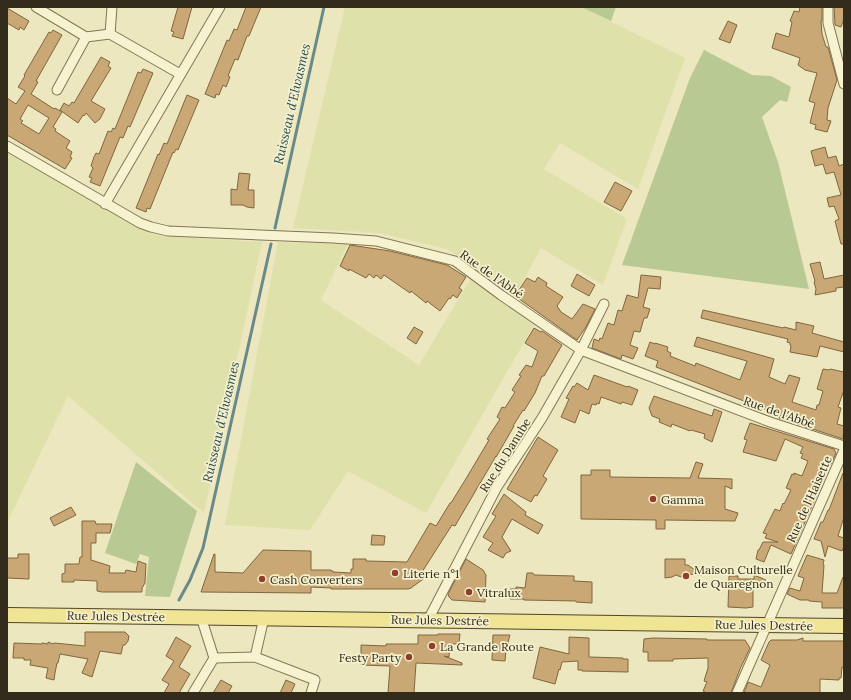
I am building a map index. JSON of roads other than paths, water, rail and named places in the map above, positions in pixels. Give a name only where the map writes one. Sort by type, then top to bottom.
[{"type":"main road","name":"Rue Jules Destrée","points":[[7,614],[844,626]]},
{"type":"street","points":[[36,7],[86,37],[110,34],[180,74]]},
{"type":"street","points":[[110,34],[112,7]]},
{"type":"street","points":[[105,204],[220,7]]},
{"type":"street","points":[[828,7],[828,23],[844,84]]},
{"type":"street","points":[[57,90],[86,37]]},
{"type":"street","name":"Rue de l'Abbé","points":[[7,146],[105,204],[140,223],[152,227],[168,231],[376,241],[455,261],[501,295],[581,350],[770,422],[844,446]]},
{"type":"street","name":"Rue du Danube","points":[[428,620],[497,487],[542,418],[581,350],[604,304]]},
{"type":"street","name":"Rue de l'Haisette","points":[[737,693],[844,450]]},
{"type":"street","points":[[193,693],[214,658],[201,617]]},
{"type":"street","points":[[255,656],[264,618]]},
{"type":"street","points":[[214,658],[255,656],[315,680],[311,693]]},
{"type":"waterway","name":"Ruisseau d'Elwasmes","points":[[275,228],[324,7]]},
{"type":"waterway","name":"Ruisseau d'Elwasmes","points":[[179,600],[190,580],[203,548],[271,244]]},
{"type":"place","name":"Gamma","points":[[653,499]]},
{"type":"place","name":"Literie n°1","points":[[395,573]]},
{"type":"place","name":"Maison Culturelle de Quaregnon","points":[[686,576]]},
{"type":"place","name":"Cash Converters","points":[[262,579]]},
{"type":"place","name":"Vitralux","points":[[469,592]]},
{"type":"place","name":"La Grande Route","points":[[432,646]]},
{"type":"place","name":"Festy Party","points":[[409,657]]}]
